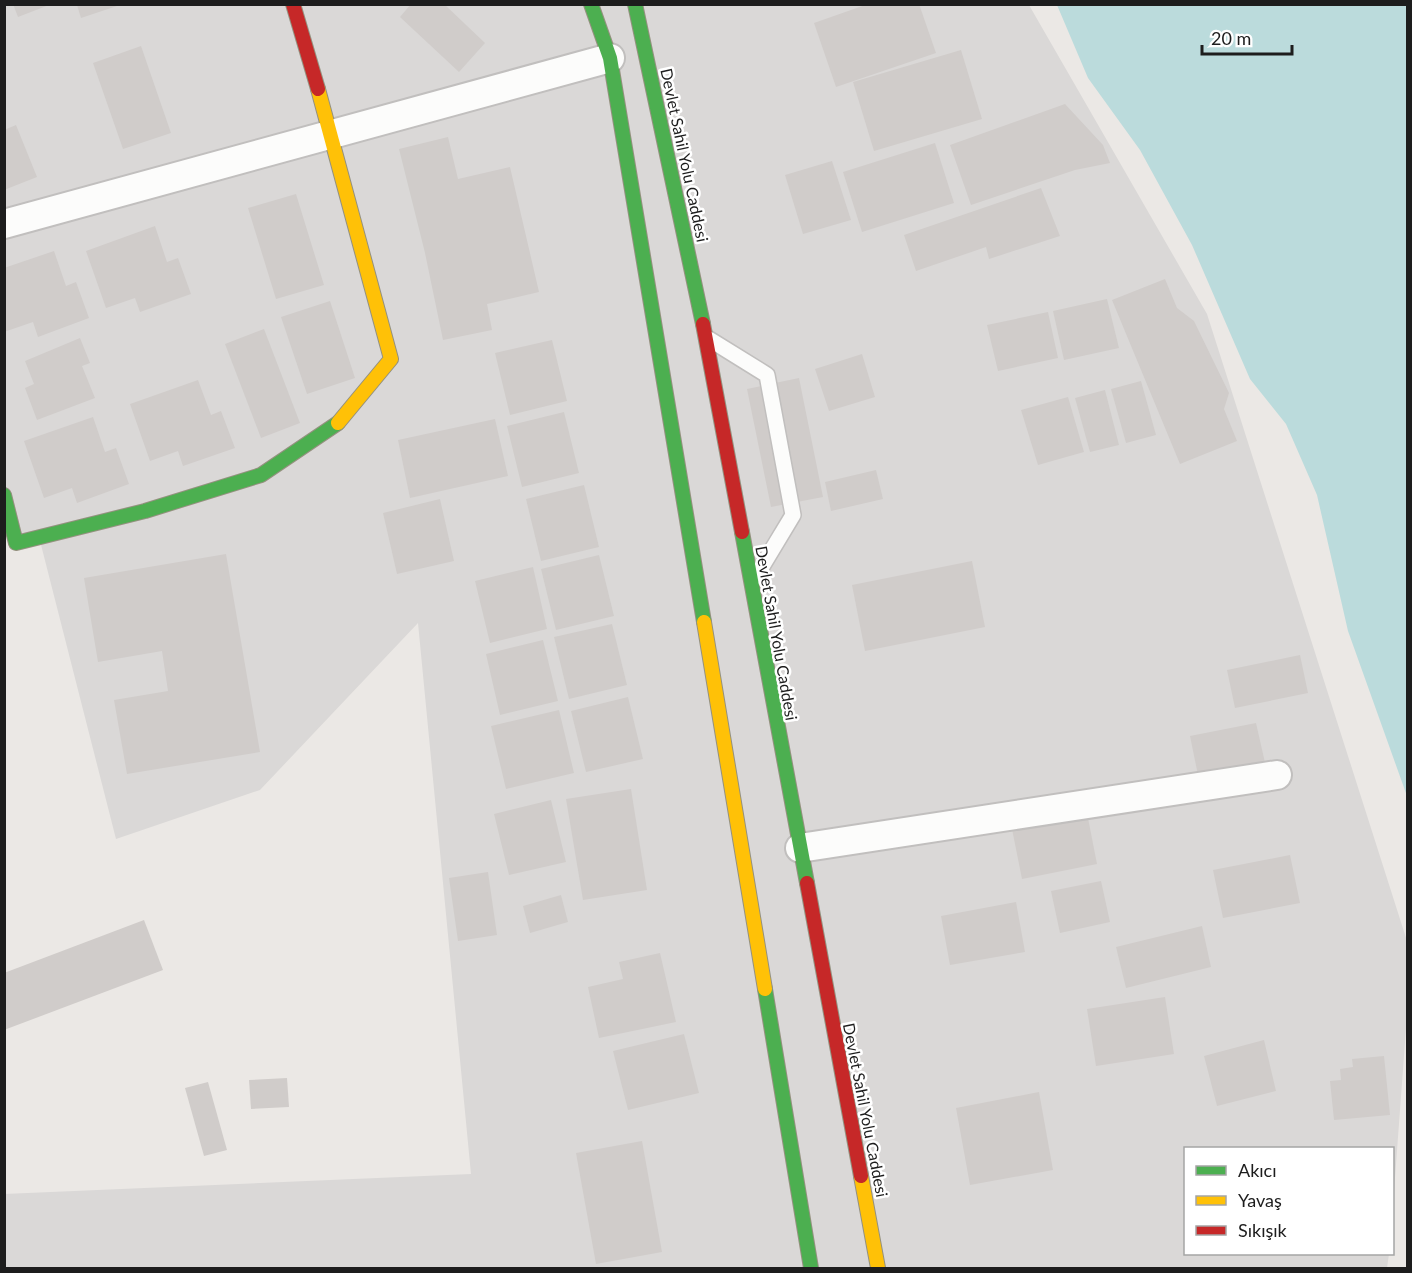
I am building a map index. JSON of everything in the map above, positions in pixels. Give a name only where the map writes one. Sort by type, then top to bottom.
[{"type":"main road","points":[[4,495],[16,543],[145,512],[261,475],[340,422],[391,359],[332,134],[293,4]]},
{"type":"main road","points":[[591,4],[610,58],[811,1269]]},
{"type":"main road","name":"Devlet Sahil Yolu Caddesi","points":[[635,4],[706,338],[878,1269]]},
{"type":"street","points":[[4,224],[610,58]]},
{"type":"street","points":[[800,848],[1277,775]]},
{"type":"lane","points":[[706,338],[767,375],[793,515],[752,584]]},
{"type":"shaded area","points":[[5,5],[1029,5],[1207,314],[1407,941],[1407,1015],[1394,1191],[1394,1147],[1184,1147],[1184,1255],[1389,1255],[1387,1268],[5,1268],[4,1194],[471,1174],[418,623],[260,790],[116,839],[38,533],[16,543],[5,494]]},
{"type":"water","points":[[1057,5],[1407,5],[1407,796],[1348,631],[1317,495],[1286,424],[1250,379],[1192,245],[1140,150],[1088,78]]},
{"type":"building","points":[[13,4],[49,4],[49,5],[18,17]]},
{"type":"building","points":[[411,4],[444,4],[485,43],[459,72],[400,17]]},
{"type":"building","points":[[868,4],[919,4],[936,53],[836,87],[814,23]]},
{"type":"building","points":[[77,5],[120,5],[81,18]]},
{"type":"building","points":[[141,46],[171,133],[123,149],[93,63]]},
{"type":"building","points":[[961,50],[982,119],[874,151],[853,82]]},
{"type":"building","points":[[1065,104],[1103,145],[1110,163],[1075,170],[971,205],[950,145]]},
{"type":"building","points":[[16,125],[37,177],[4,190],[4,130]]},
{"type":"building","points":[[448,137],[458,179],[510,167],[539,292],[487,304],[492,330],[443,340],[425,253],[399,149]]},
{"type":"building","points":[[935,143],[954,203],[862,232],[843,172]]},
{"type":"building","points":[[832,161],[851,220],[803,234],[785,175]]},
{"type":"building","points":[[1041,188],[1060,236],[989,259],[986,247],[916,271],[904,235]]},
{"type":"building","points":[[296,194],[324,285],[276,299],[248,208]]},
{"type":"building","points":[[155,226],[167,262],[178,258],[191,294],[140,312],[135,298],[106,308],[86,251]]},
{"type":"building","points":[[54,251],[66,286],[76,282],[89,318],[38,337],[33,322],[4,332],[4,268]]},
{"type":"building","points":[[1165,279],[1177,308],[1194,321],[1229,393],[1224,409],[1237,441],[1180,464],[1112,300]]},
{"type":"building","points":[[1107,299],[1119,348],[1064,360],[1053,311]]},
{"type":"building","points":[[330,301],[355,378],[307,394],[281,317]]},
{"type":"building","points":[[1048,312],[1058,358],[998,371],[987,325]]},
{"type":"building","points":[[264,329],[300,423],[261,438],[225,344]]},
{"type":"building","points":[[80,338],[90,363],[82,366],[95,398],[37,420],[25,388],[34,384],[25,361]]},
{"type":"building","points":[[552,340],[567,401],[510,415],[495,353]]},
{"type":"building","points":[[862,354],[875,397],[829,411],[815,369]]},
{"type":"building","points":[[799,378],[823,497],[771,507],[747,389]]},
{"type":"building","points":[[198,380],[211,415],[221,411],[235,448],[183,466],[178,451],[150,461],[130,404]]},
{"type":"building","points":[[1141,381],[1156,435],[1126,443],[1111,389]]},
{"type":"building","points":[[1105,390],[1119,445],[1090,452],[1075,398]]},
{"type":"building","points":[[1068,397],[1084,452],[1038,465],[1021,410]]},
{"type":"building","points":[[564,412],[579,473],[522,487],[507,426]]},
{"type":"building","points":[[93,417],[105,452],[116,448],[129,484],[77,503],[72,488],[44,498],[24,441]]},
{"type":"building","points":[[495,419],[508,476],[410,498],[398,440]]},
{"type":"building","points":[[876,470],[883,499],[831,511],[825,482]]},
{"type":"building","points":[[584,485],[599,547],[541,561],[526,499]]},
{"type":"building","points":[[440,499],[454,561],[397,574],[383,513]]},
{"type":"building","points":[[226,554],[260,752],[127,774],[114,700],[168,691],[162,651],[98,662],[84,578]]},
{"type":"building","points":[[599,555],[614,616],[556,630],[541,569]]},
{"type":"building","points":[[972,561],[985,627],[865,651],[852,585]]},
{"type":"building","points":[[533,567],[547,629],[490,643],[475,581]]},
{"type":"building","points":[[612,624],[627,685],[569,699],[554,637]]},
{"type":"building","points":[[543,640],[558,701],[500,715],[486,654]]},
{"type":"building","points":[[1300,655],[1308,693],[1235,708],[1227,670]]},
{"type":"building","points":[[628,697],[643,759],[586,772],[571,711]]},
{"type":"building","points":[[559,710],[574,773],[506,789],[491,726]]},
{"type":"building","points":[[1256,723],[1266,767],[1199,780],[1190,736]]},
{"type":"building","points":[[631,789],[647,890],[583,900],[566,799]]},
{"type":"building","points":[[551,800],[566,862],[509,875],[494,814]]},
{"type":"building","points":[[1087,813],[1097,864],[1022,879],[1012,829]]},
{"type":"building","points":[[1290,855],[1300,903],[1223,918],[1213,870]]},
{"type":"building","points":[[488,872],[497,935],[458,941],[449,878]]},
{"type":"building","points":[[1101,881],[1110,922],[1060,933],[1051,891]]},
{"type":"building","points":[[561,895],[568,922],[530,933],[523,906]]},
{"type":"building","points":[[1016,902],[1025,952],[950,965],[941,916]]},
{"type":"building","points":[[144,920],[163,970],[4,1030],[4,973]]},
{"type":"building","points":[[1202,926],[1211,967],[1126,988],[1116,947]]},
{"type":"building","points":[[660,953],[676,1022],[599,1038],[588,987],[623,979],[619,962]]},
{"type":"building","points":[[1165,997],[1174,1054],[1096,1066],[1087,1009]]},
{"type":"building","points":[[684,1034],[699,1093],[628,1110],[613,1051]]},
{"type":"building","points":[[1264,1040],[1276,1091],[1217,1106],[1204,1056]]},
{"type":"building","points":[[1384,1056],[1390,1115],[1334,1120],[1330,1081],[1341,1080],[1340,1069],[1353,1067],[1352,1059]]},
{"type":"building","points":[[287,1078],[289,1107],[251,1109],[249,1080]]},
{"type":"building","points":[[208,1082],[227,1150],[204,1156],[185,1088]]},
{"type":"building","points":[[1039,1092],[1053,1170],[970,1185],[956,1108]]},
{"type":"building","points":[[642,1141],[662,1252],[596,1264],[576,1153]]},
{"type":"traffic: fast","points":[[591,4],[610,58],[704,622]]},
{"type":"traffic: fast","points":[[635,4],[703,324]]},
{"type":"traffic: fast","points":[[4,495],[16,543],[145,511],[261,475],[338,423]]},
{"type":"traffic: fast","points":[[742,532],[807,883]]},
{"type":"traffic: fast","points":[[765,989],[811,1268]]},
{"type":"traffic: slow","points":[[318,89],[391,359],[338,423]]},
{"type":"traffic: slow","points":[[704,622],[765,989]]},
{"type":"traffic: slow","points":[[861,1176],[878,1268]]},
{"type":"traffic: jam","points":[[293,4],[318,89]]},
{"type":"traffic: jam","points":[[703,324],[742,532]]},
{"type":"traffic: jam","points":[[807,883],[861,1176]]}]
